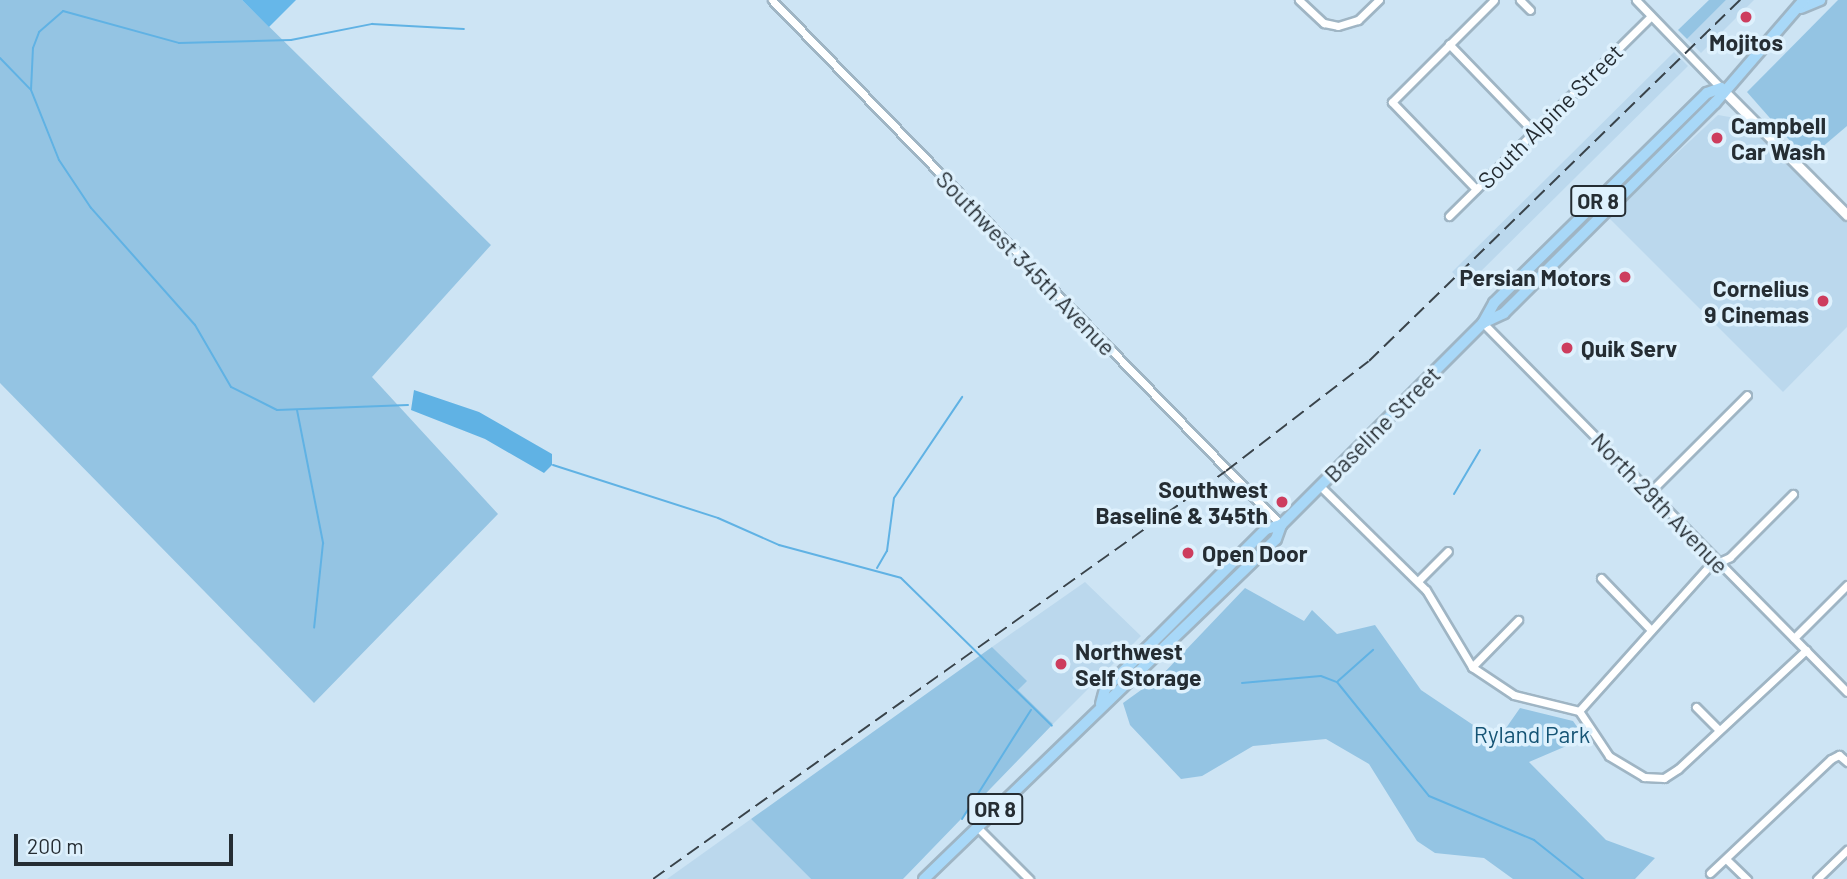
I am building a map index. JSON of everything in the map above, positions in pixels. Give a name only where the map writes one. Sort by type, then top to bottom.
[{"type":"highway","name":"Baseline Street","points":[[977,827],[1101,704],[1115,699],[1276,539],[1281,525],[1483,323],[1494,303],[1707,93],[1721,88],[1803,4],[1819,0]]},
{"type":"highway","name":"OR 8","points":[[924,879],[977,827]]},
{"type":"street","name":"Southwest 345th Avenue","points":[[772,0],[1281,525]]},
{"type":"street","points":[[1300,0],[1324,23],[1338,26],[1358,20],[1379,0]]},
{"type":"street","points":[[1476,189],[1392,102],[1494,0]]},
{"type":"street","points":[[1520,0],[1530,10]]},
{"type":"street","points":[[1636,0],[1847,215]]},
{"type":"street","name":"South Alpine Street","points":[[1449,216],[1651,16]]},
{"type":"street","points":[[1449,44],[1534,132]]},
{"type":"street","name":"North 29th Avenue","points":[[1483,323],[1847,692]]},
{"type":"street","points":[[1650,492],[1747,395]]},
{"type":"street","points":[[1320,486],[1418,581],[1472,667],[1514,695],[1579,711],[1618,764],[1644,777],[1664,778],[1805,650]]},
{"type":"street","points":[[1579,711],[1650,629],[1793,494]]},
{"type":"street","points":[[1418,581],[1448,551]]},
{"type":"street","points":[[1601,578],[1650,629]]},
{"type":"street","points":[[1794,638],[1847,585]]},
{"type":"street","points":[[1472,667],[1518,620]]},
{"type":"street","points":[[1696,707],[1718,729]]},
{"type":"street","points":[[1710,873],[1727,860],[1831,759],[1839,755],[1847,762]]},
{"type":"street","points":[[977,827],[1029,879]]},
{"type":"street","points":[[1817,879],[1847,850]]},
{"type":"street","points":[[1727,860],[1747,879]]},
{"type":"shaded area","points":[[242,0],[296,0],[269,27]]},
{"type":"shaded area","points":[[1726,0],[1754,0],[1701,53],[1687,39]]},
{"type":"shaded area","points":[[1674,52],[1688,66],[1466,286],[1452,272]]},
{"type":"shaded area","points":[[1718,115],[1741,119],[1847,223],[1847,327],[1783,392],[1608,217]]},
{"type":"shaded area","points":[[414,390],[479,412],[552,454],[552,465],[544,473],[485,439],[411,410]]},
{"type":"shaded area","name":"Northwest Self Storage","points":[[1085,582],[1141,636],[1053,724],[1018,690],[1026,681],[992,647]]},
{"type":"shaded area","points":[[751,819],[811,879],[667,879]]},
{"type":"green space","points":[[0,0],[242,0],[491,245],[372,377],[498,514],[314,703],[0,383]]},
{"type":"green space","points":[[1709,0],[1726,0],[1687,39],[1678,30]]},
{"type":"green space","points":[[1838,0],[1847,0],[1847,126],[1807,160],[1747,92]]},
{"type":"green space","name":"Ryland Park","points":[[1245,588],[1304,621],[1312,610],[1337,634],[1375,625],[1421,690],[1497,741],[1520,708],[1573,721],[1585,738],[1529,762],[1606,840],[1655,858],[1635,879],[1513,879],[1484,858],[1435,853],[1417,841],[1369,764],[1326,739],[1253,746],[1202,776],[1181,779],[1130,725],[1123,703],[1162,675]]},
{"type":"green space","points":[[992,647],[1027,681],[1018,690],[1053,724],[903,879],[811,879],[751,819]]},
{"type":"waterway","points":[[408,405],[277,410],[231,387],[195,325],[91,208],[59,160],[31,90],[33,48],[39,32],[63,11],[179,43],[291,40],[372,24],[464,29]]},
{"type":"waterway","points":[[0,58],[30,89]]},
{"type":"waterway","points":[[877,568],[887,551],[894,498],[962,397]]},
{"type":"waterway","points":[[297,410],[323,543],[314,628]]},
{"type":"waterway","points":[[1454,494],[1480,450]]},
{"type":"waterway","points":[[553,465],[718,518],[779,545],[901,578],[1052,726]]},
{"type":"waterway","points":[[1338,681],[1373,650]]},
{"type":"waterway","points":[[1242,683],[1321,676],[1337,682],[1429,796],[1534,840],[1583,879]]},
{"type":"waterway","points":[[962,819],[1031,710]]},
{"type":"railway","points":[[653,879],[1226,471],[1369,361],[1740,0]]},
{"type":"place","name":"Mojitos","points":[[1746,17]]},
{"type":"place","name":"Campbell Car Wash","points":[[1717,138]]},
{"type":"place","name":"Persian Motors","points":[[1625,277]]},
{"type":"place","name":"Cornelius 9 Cinemas","points":[[1823,301]]},
{"type":"place","name":"Quik Serv","points":[[1567,348]]},
{"type":"place","name":"Southwest Baseline & 345th","points":[[1282,502]]},
{"type":"place","name":"Open Door","points":[[1188,553]]},
{"type":"place","name":"Northwest Self Storage","points":[[1061,664]]}]
